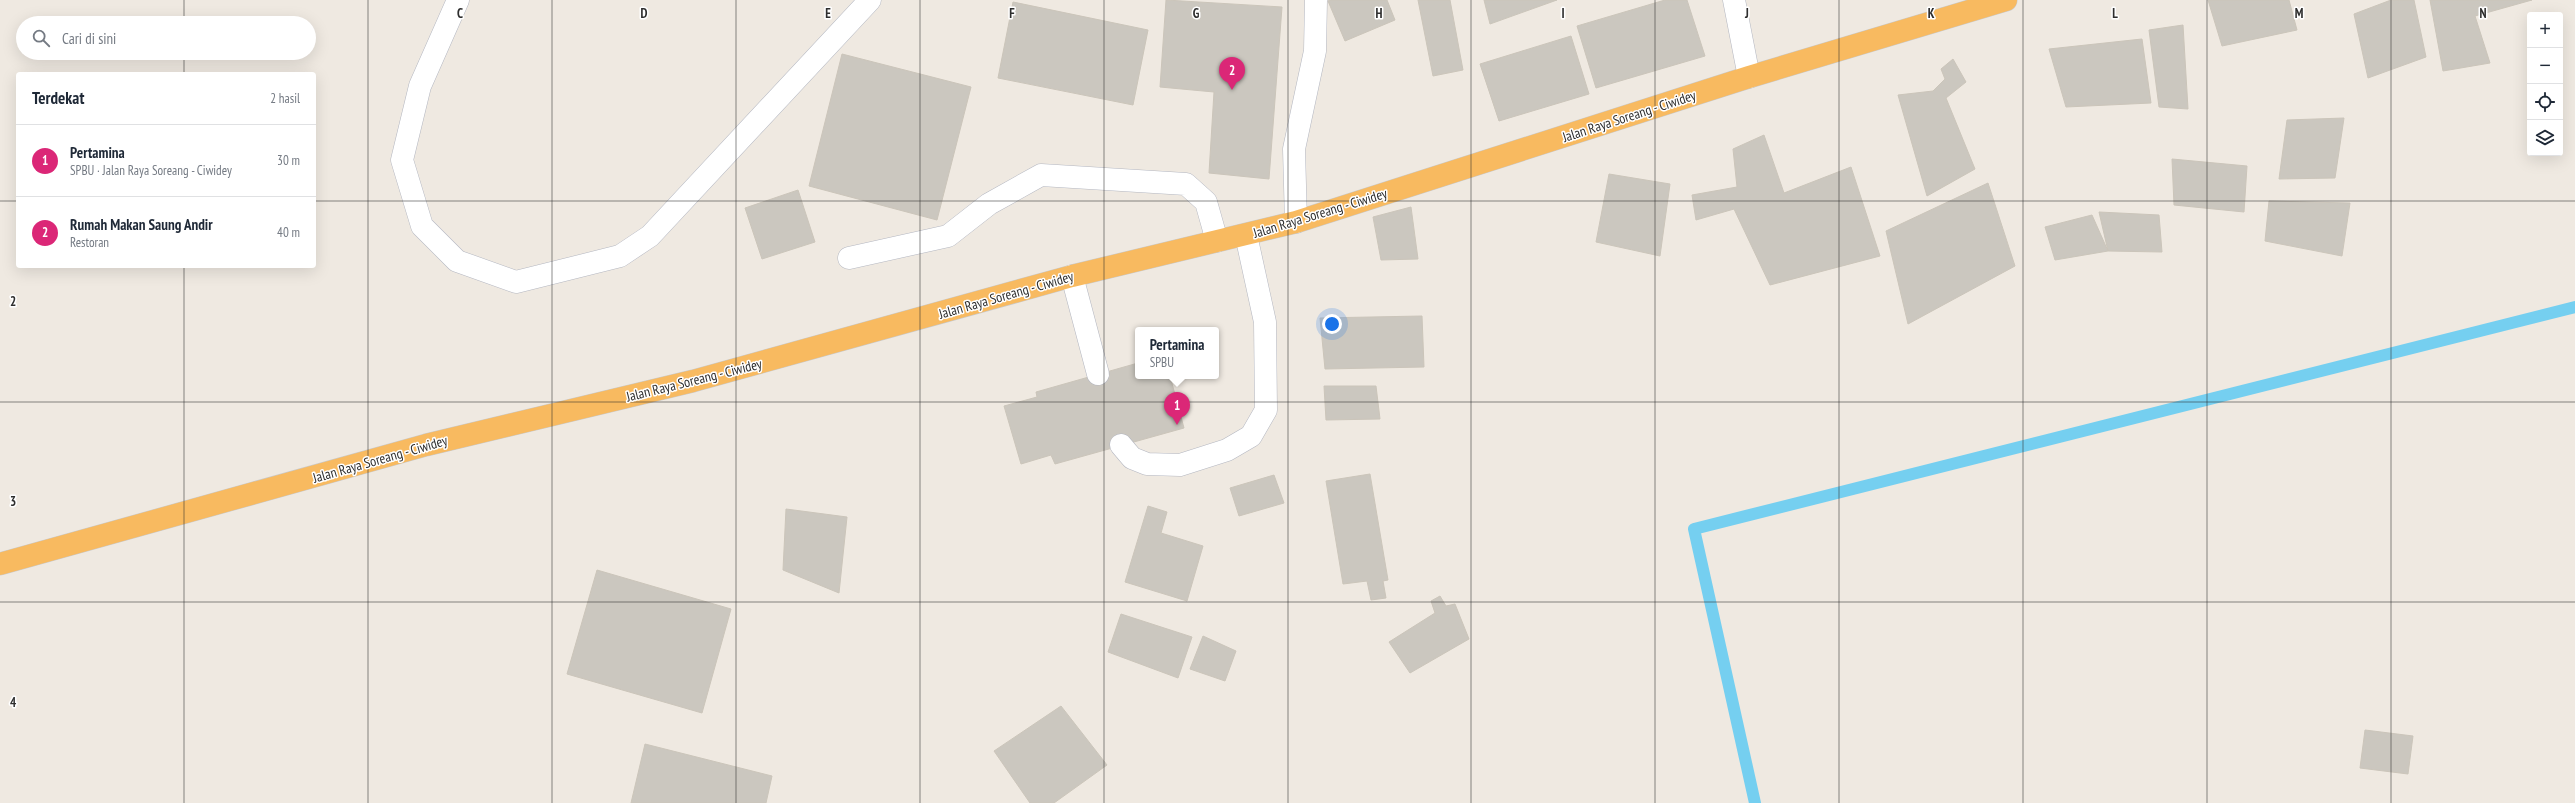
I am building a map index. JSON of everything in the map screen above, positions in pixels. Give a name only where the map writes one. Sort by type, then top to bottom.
[{"type":"highway","name":"Jalan Raya Soreang - Ciwidey","points":[[0,564],[426,445],[693,382],[1072,276],[1296,222],[1749,77],[2006,0]]},
{"type":"street","points":[[458,0],[420,86],[402,160],[422,226],[457,261],[516,282],[620,256],[650,236],[870,0]]},
{"type":"street","points":[[1296,222],[1294,149],[1315,51],[1316,0]]},
{"type":"street","points":[[1734,0],[1749,77]]},
{"type":"street","points":[[849,258],[948,236],[989,204],[1041,175],[1186,184],[1206,202],[1217,241]]},
{"type":"street","points":[[1121,445],[1132,458],[1147,464],[1180,465],[1227,450],[1251,436],[1266,410],[1266,322],[1246,235]]},
{"type":"street","points":[[1072,276],[1098,374]]},
{"type":"building","points":[[1166,0],[1282,7],[1269,179],[1209,173],[1214,92],[1160,87]]},
{"type":"building","points":[[1387,0],[1395,20],[1345,41],[1328,1]]},
{"type":"building","points":[[1418,0],[1450,0],[1463,70],[1433,76]]},
{"type":"building","points":[[1484,0],[1557,0],[1490,24]]},
{"type":"building","points":[[1665,0],[1687,0],[1705,56],[1596,88],[1577,26]]},
{"type":"building","points":[[2208,0],[2289,0],[2297,30],[2222,46]]},
{"type":"building","points":[[2391,0],[2414,0],[2426,57],[2368,78],[2354,14]]},
{"type":"building","points":[[2430,0],[2532,0],[2475,16],[2490,63],[2443,71]]},
{"type":"building","points":[[1013,2],[1148,30],[1133,105],[998,78]]},
{"type":"building","points":[[2183,25],[2188,109],[2159,107],[2149,30]]},
{"type":"building","points":[[1571,36],[1589,94],[1499,121],[1480,64]]},
{"type":"building","points":[[2142,39],[2151,103],[2066,107],[2049,49]]},
{"type":"building","points":[[842,54],[971,87],[937,220],[809,186]]},
{"type":"building","points":[[1953,59],[1966,82],[1946,98],[1975,169],[1927,196],[1898,95],[1933,91],[1945,79],[1941,69]]},
{"type":"building","points":[[2344,118],[2335,178],[2279,179],[2287,120]]},
{"type":"building","points":[[1764,135],[1784,193],[1851,167],[1880,256],[1770,285],[1734,209],[1696,220],[1692,195],[1737,187],[1733,149]]},
{"type":"building","points":[[2172,159],[2247,166],[2244,212],[2174,205]]},
{"type":"building","points":[[1609,174],[1670,184],[1660,256],[1596,242]]},
{"type":"building","points":[[1988,183],[2015,266],[1908,324],[1886,231]]},
{"type":"building","points":[[798,190],[815,242],[762,259],[745,208]]},
{"type":"building","points":[[2269,201],[2350,203],[2342,256],[2265,241]]},
{"type":"building","points":[[1411,207],[1418,259],[1381,260],[1373,217]]},
{"type":"building","points":[[2099,212],[2159,215],[2162,252],[2108,251]]},
{"type":"building","points":[[2092,215],[2108,251],[2055,260],[2045,227]]},
{"type":"building","points":[[1422,316],[1424,367],[1325,369],[1320,318]]},
{"type":"building","points":[[1135,364],[1135,379],[1171,379],[1184,428],[1055,464],[1051,455],[1021,464],[1004,406],[1037,397],[1036,392]]},
{"type":"building","points":[[1324,386],[1376,386],[1380,419],[1326,420]]},
{"type":"building","points":[[1370,474],[1388,580],[1383,581],[1386,598],[1371,600],[1367,581],[1343,584],[1326,481]]},
{"type":"building","points":[[1274,475],[1284,503],[1239,516],[1230,488]]},
{"type":"building","points":[[1148,506],[1167,512],[1161,533],[1203,546],[1187,601],[1125,582]]},
{"type":"building","points":[[786,509],[847,517],[839,593],[783,570]]},
{"type":"building","points":[[597,570],[731,609],[702,713],[567,674]]},
{"type":"building","points":[[1440,596],[1446,606],[1455,604],[1469,639],[1410,673],[1389,642],[1435,613],[1431,601]]},
{"type":"building","points":[[1121,614],[1192,637],[1178,678],[1108,652]]},
{"type":"building","points":[[1203,636],[1236,651],[1225,681],[1190,669]]},
{"type":"building","points":[[1061,706],[1107,765],[1054,803],[1030,803],[994,751]]},
{"type":"building","points":[[2365,730],[2413,736],[2408,774],[2360,768]]},
{"type":"building","points":[[645,744],[772,776],[766,803],[631,803]]},
{"type":"waterway","points":[[1755,803],[1694,529],[2575,307]]},
{"type":"place","name":"Rumah Makan Saung Andir","points":[[1232,90]]},
{"type":"place","name":"Pertamina","points":[[1177,425]]}]
